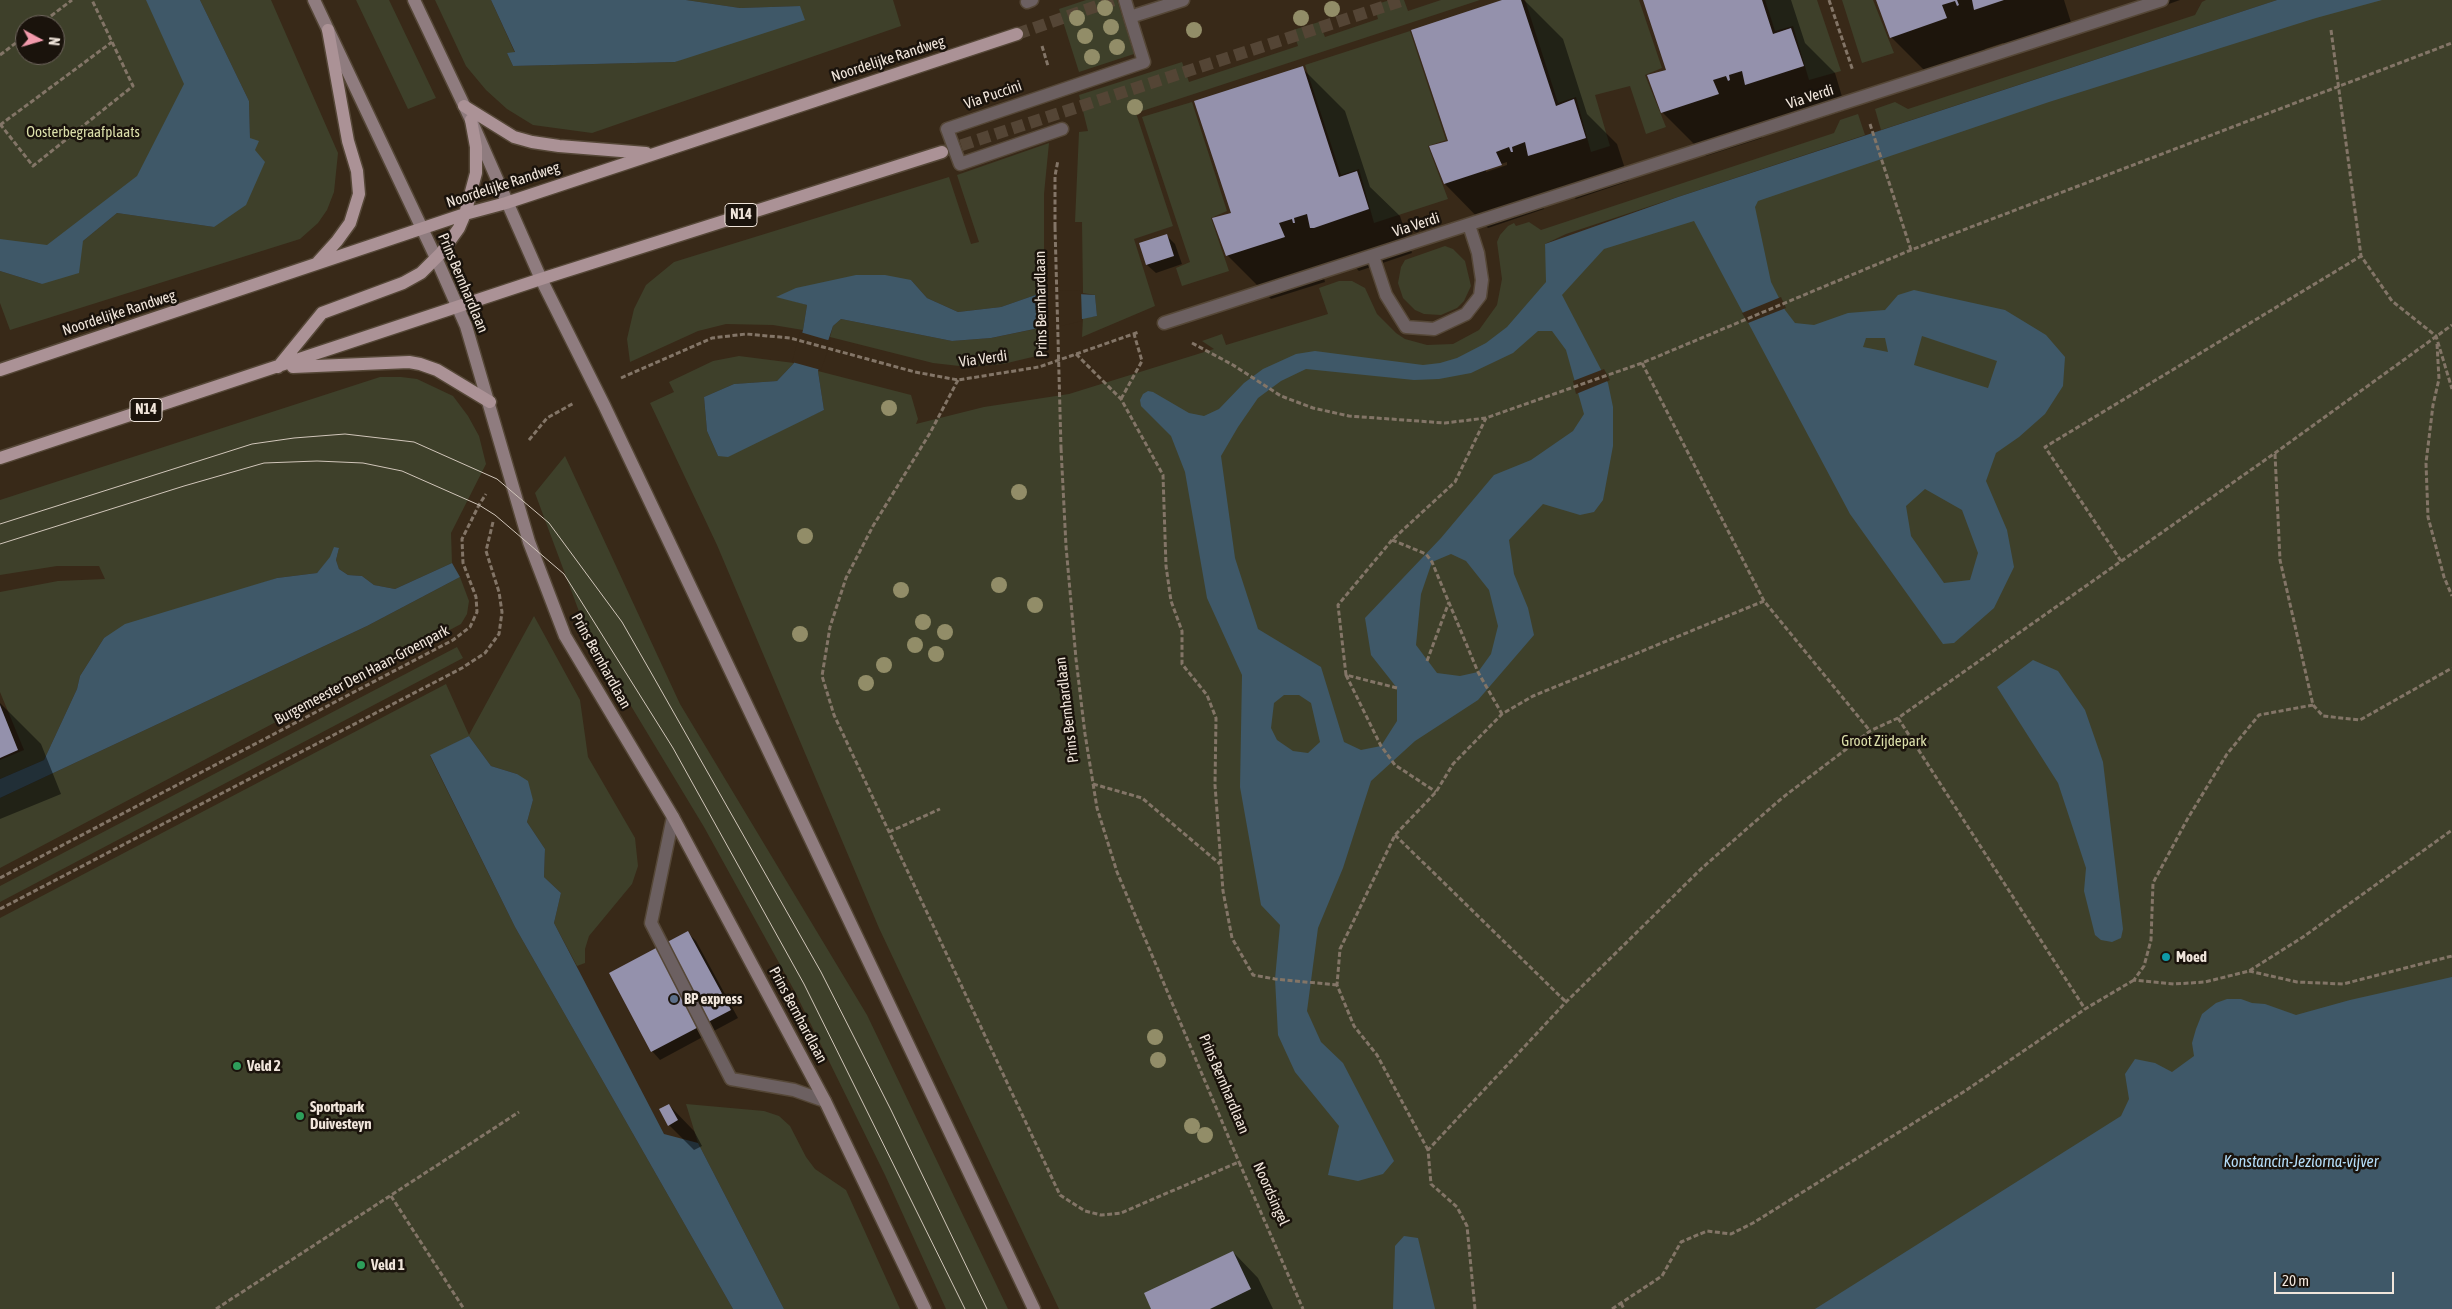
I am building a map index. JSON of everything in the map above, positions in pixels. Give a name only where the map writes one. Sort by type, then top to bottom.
[{"type":"main road","name":"Prins Bernhardlaan","points":[[314,0],[459,308],[490,402],[528,542],[565,636],[673,817],[825,1101],[925,1309]]},
{"type":"main road","points":[[414,0],[464,106],[541,279],[1034,1309]]},
{"type":"main road","points":[[316,264],[350,223],[359,194],[357,171],[348,141],[328,30]]},
{"type":"main road","name":"Noordelijke Randweg","points":[[0,370],[465,214],[506,203],[1017,34]]},
{"type":"main road","points":[[464,106],[514,136],[532,142],[651,154]]},
{"type":"main road","points":[[278,367],[322,314],[403,283],[421,273],[436,258],[459,228],[465,214],[476,173],[476,148],[470,120]]},
{"type":"main road","name":"N14","points":[[0,458],[459,308],[541,279],[942,152]]},
{"type":"main road","points":[[278,367],[409,362],[438,370],[490,402]]},
{"type":"street","name":"Via Puccini","points":[[1062,130],[960,164],[947,128],[1144,62],[1124,0]]},
{"type":"street","points":[[1130,17],[1183,0]]},
{"type":"street","name":"Via Verdi","points":[[1164,324],[2162,0]]},
{"type":"street","points":[[1374,256],[1386,294],[1406,326],[1434,330],[1466,314],[1480,296],[1482,280],[1478,253],[1469,225]]},
{"type":"street","points":[[673,817],[651,923],[731,1079],[794,1090],[825,1101]]},
{"type":"path","points":[[52,15],[72,0]]},
{"type":"path","points":[[92,0],[133,86],[33,166],[0,125],[112,42]]},
{"type":"path","points":[[1830,0],[1852,70]]},
{"type":"path","points":[[2331,30],[2361,256],[2392,301],[2436,336],[2452,389]]},
{"type":"path","points":[[1185,316],[1192,343],[1233,365],[1281,396],[1313,408],[1349,416],[1446,423],[1486,418],[1642,363],[1738,321],[1911,250],[2452,43]]},
{"type":"path","points":[[0,55],[15,44]]},
{"type":"path","points":[[1872,129],[1911,250]]},
{"type":"path","name":"Prins Bernhardlaan","points":[[1055,227],[1061,448],[1066,546],[1076,660],[1096,808],[1117,872],[1238,1162]]},
{"type":"path","points":[[2121,561],[2045,447],[2361,256]]},
{"type":"path","name":"Via Verdi","points":[[596,391],[649,365],[712,338],[746,334],[790,338],[915,372],[958,380],[1039,367],[1164,324]]},
{"type":"path","points":[[1428,1150],[1566,1002],[1702,868],[1782,798],[1870,731],[1898,718],[2275,453],[2452,325]]},
{"type":"path","points":[[1121,400],[1142,362],[1134,334]]},
{"type":"path","points":[[2436,336],[2439,379],[2433,405],[2426,463],[2428,517],[2444,577],[2452,596]]},
{"type":"path","points":[[1076,354],[1121,400],[1162,475],[1166,566],[1171,601],[1182,631],[1182,664],[1207,695],[1216,718],[1215,785],[1222,891],[1232,938],[1253,975],[1274,980],[1337,985]]},
{"type":"path","points":[[1642,363],[1764,601],[1870,731]]},
{"type":"path","points":[[940,809],[889,832],[834,715],[822,676],[830,627],[846,578],[873,526],[930,432],[958,380]]},
{"type":"path","name":"Burgemeester Den Haan-Groenpark","points":[[0,878],[453,640],[470,626],[477,612],[476,597],[463,563],[462,539],[479,504],[547,418],[596,391]]},
{"type":"path","points":[[1436,792],[1395,765],[1381,746],[1346,675],[1338,605],[1392,540],[1455,482],[1486,418]]},
{"type":"path","points":[[2275,453],[2280,560],[2313,705],[2322,716],[2360,720],[2452,668]]},
{"type":"path","points":[[0,909],[462,668],[485,652],[499,634],[502,612],[499,592],[486,551],[495,515]]},
{"type":"path","points":[[1392,540],[1426,554],[1432,562],[1478,672],[1502,714]]},
{"type":"path","points":[[1475,1309],[1468,1226],[1457,1207],[1432,1184],[1428,1150],[1377,1055],[1354,1026],[1337,985],[1340,949],[1396,835],[1436,792],[1453,764],[1502,714],[1533,696],[1764,601]]},
{"type":"path","points":[[1426,661],[1449,602]]},
{"type":"path","points":[[1346,675],[1397,688]]},
{"type":"path","points":[[1612,1309],[1662,1276],[1681,1242],[1707,1231],[1731,1234],[1753,1223],[1965,1091],[2085,1009],[2134,980],[2144,966],[2151,940],[2153,883],[2188,818],[2227,754],[2259,715],[2313,705]]},
{"type":"path","points":[[1898,718],[2085,1009]]},
{"type":"path","points":[[1092,784],[1142,798],[1221,865]]},
{"type":"path","points":[[2134,980],[2174,984],[2205,982],[2249,971],[2303,936],[2452,830]]},
{"type":"path","name":"Noordsingel","points":[[889,832],[1060,1195],[1085,1211],[1101,1215],[1121,1213],[1238,1162],[1303,1309]]},
{"type":"path","points":[[1396,835],[1566,1002]]},
{"type":"path","points":[[2249,971],[2297,982],[2344,984],[2452,956]]},
{"type":"path","points":[[216,1309],[519,1112]]},
{"type":"path","points":[[391,1196],[464,1309]]},
{"type":"path","points":[[1621,1302],[1624,1309]]},
{"type":"green space","name":"Oosterbegraafplaats","points":[[0,0],[169,0],[196,98],[164,180],[76,230],[61,258],[0,252]]},
{"type":"green space","points":[[200,0],[271,0],[338,153],[334,192],[327,210],[318,223],[300,239],[10,330],[0,303],[0,271],[42,284],[83,241],[117,213],[214,227],[255,150],[250,138],[249,101]]},
{"type":"green space","points":[[356,0],[389,0],[436,98],[408,109]]},
{"type":"green space","points":[[435,0],[491,0],[515,53],[507,53],[513,66],[675,62],[800,6],[740,8],[686,0],[893,0],[901,26],[592,133],[533,125],[507,109],[486,90],[466,66]]},
{"type":"green space","points":[[1086,0],[1117,0],[1134,54],[1079,72],[1059,9]]},
{"type":"green space","points":[[1390,0],[1404,0],[1408,11],[1441,0],[1480,0],[1136,113],[1173,226],[1134,239],[1155,306],[1082,337],[1083,318],[1097,316],[1095,295],[1083,293],[1082,222],[1075,222],[1079,132],[1088,131],[1079,95],[1182,62],[1189,82],[1298,46],[1293,30],[1319,22],[1325,37],[1378,19],[1374,5]]},
{"type":"green space","points":[[1525,0],[1639,0],[1662,68],[1645,75],[1666,127],[1646,134],[1630,86],[1595,95],[1610,146],[1591,152],[1576,97],[1558,103]]},
{"type":"green space","points":[[1765,0],[1817,0],[1841,71],[1809,80],[1793,26],[1775,31]]},
{"type":"green space","points":[[1842,0],[1873,0],[1894,53],[1862,63]]},
{"type":"green space","points":[[2206,0],[2277,0],[1881,130],[1875,109],[1895,102],[1908,109],[2195,15],[2202,2]]},
{"type":"green space","name":"Groot Zijdepark","points":[[2319,0],[2452,0],[2452,1309],[1059,1309],[879,928],[717,545],[650,403],[674,392],[669,382],[713,361],[739,356],[794,363],[777,381],[734,384],[704,397],[707,431],[718,456],[824,410],[818,371],[911,395],[918,419],[916,424],[984,407],[1069,394],[1214,349],[1202,341],[1222,334],[1226,345],[1328,314],[1319,288],[1339,281],[1352,281],[1365,288],[1377,314],[1396,333],[1405,339],[1427,345],[1453,344],[1479,330],[1497,305],[1502,279],[1497,242],[1508,226],[1514,223],[1516,226],[1529,222],[1541,230],[1834,133],[1840,120],[1858,114],[1865,135],[1566,234],[1545,244],[1546,254]]},
{"type":"green space","points":[[1410,31],[1446,140],[1428,146],[1448,199],[1374,223],[1359,169],[1341,175],[1305,65]]},
{"type":"green space","points":[[1192,102],[1227,211],[1211,218],[1229,271],[1182,286],[1176,268],[1190,262],[1142,117]]},
{"type":"green space","points":[[1049,143],[1044,194],[1044,292],[1001,307],[958,312],[927,298],[911,280],[777,296],[807,305],[803,330],[773,325],[726,324],[698,331],[630,362],[627,339],[634,309],[646,285],[674,262],[949,177],[971,244],[979,242],[957,175]]},
{"type":"green space","points":[[1445,246],[1453,249],[1465,261],[1471,286],[1464,301],[1457,308],[1441,315],[1424,314],[1415,310],[1403,298],[1398,283],[1401,267],[1405,260]]},
{"type":"green space","points":[[841,319],[952,341],[991,338],[1045,327],[1045,354],[1003,364],[968,367],[933,363],[830,337],[833,326]]},
{"type":"green space","points":[[380,377],[417,379],[453,396],[468,416],[479,436],[486,464],[451,533],[452,563],[395,589],[374,585],[362,576],[348,575],[339,569],[336,560],[339,548],[317,573],[277,578],[104,638],[80,676],[77,689],[44,760],[0,779],[0,760],[24,750],[0,692],[0,592],[58,581],[105,579],[99,566],[57,566],[0,575],[0,500]]},
{"type":"green space","points":[[565,456],[680,704],[867,1015],[1008,1309],[946,1309],[885,1175],[794,990],[704,827],[587,633],[535,493]]},
{"type":"green space","points":[[460,577],[469,601],[467,614],[461,624],[0,868],[0,798],[367,626]]},
{"type":"green space","name":"Sportpark Duivesteyn","points":[[534,616],[580,700],[588,757],[635,838],[638,866],[632,884],[589,936],[585,949],[585,963],[577,966],[554,923],[561,893],[544,877],[545,849],[527,822],[533,800],[517,774],[491,766],[469,736],[430,756],[515,927],[733,1309],[0,1309],[0,918],[446,684],[469,735]]},
{"type":"green space","points":[[457,647],[463,658],[0,902],[0,886]]},
{"type":"green space","points":[[686,1104],[764,1111],[779,1116],[790,1126],[806,1157],[815,1169],[846,1190],[900,1309],[784,1309],[698,1143]]},
{"type":"water","points":[[146,0],[200,0],[249,101],[250,138],[259,141],[255,150],[265,162],[246,205],[214,227],[117,213],[83,241],[79,273],[42,284],[0,271],[0,239],[47,245],[137,176],[184,84]]},
{"type":"water","points":[[491,0],[686,0],[740,8],[800,6],[805,20],[675,62],[513,66],[507,53],[515,52]]},
{"type":"water","points":[[2277,0],[2382,0],[2316,18],[2049,102],[1758,201],[1755,207],[1771,282],[1785,310],[1795,323],[1814,325],[1848,313],[1885,310],[1898,295],[1914,290],[2005,310],[2046,335],[2065,357],[2063,386],[2045,414],[2019,437],[1996,453],[1986,481],[2007,530],[2014,567],[1994,608],[1954,643],[1943,644],[1850,514],[1694,221],[1604,249],[1562,295],[1608,383],[1613,407],[1613,446],[1603,500],[1594,512],[1580,515],[1543,504],[1509,540],[1514,574],[1528,608],[1534,635],[1478,700],[1415,741],[1371,781],[1343,868],[1318,928],[1307,1011],[1321,1042],[1343,1063],[1394,1161],[1383,1174],[1358,1181],[1328,1175],[1339,1126],[1295,1072],[1278,1035],[1275,979],[1280,925],[1261,905],[1240,787],[1242,675],[1207,598],[1185,472],[1171,436],[1141,406],[1140,400],[1143,394],[1148,391],[1153,392],[1189,413],[1204,416],[1219,409],[1244,383],[1263,369],[1296,354],[1315,351],[1423,365],[1457,358],[1486,343],[1507,327],[1546,282],[1545,244],[1678,197]],"holes":[[[1538,331],[1552,331],[1566,350],[1584,414],[1573,431],[1531,460],[1494,475],[1441,538],[1365,618],[1371,655],[1397,688],[1397,721],[1381,746],[1361,750],[1344,742],[1321,667],[1258,629],[1235,558],[1221,456],[1258,398],[1281,381],[1306,369],[1414,380],[1439,379],[1471,373],[1513,353]],[[1922,336],[1997,361],[1988,388],[1914,365]],[[1866,338],[1885,338],[1888,352],[1863,347]],[[1925,489],[1962,510],[1978,553],[1970,580],[1944,583],[1911,536],[1906,506]],[[1451,554],[1466,561],[1489,590],[1498,626],[1491,654],[1478,672],[1460,676],[1437,673],[1416,645],[1421,594],[1432,562]],[[1284,695],[1299,695],[1311,703],[1320,742],[1308,753],[1293,751],[1277,740],[1271,728],[1274,703]]]},
{"type":"water","points":[[856,275],[885,275],[911,280],[927,298],[958,312],[1001,307],[1044,292],[1095,295],[1097,316],[991,338],[952,341],[841,319],[833,326],[818,371],[824,410],[728,457],[718,456],[707,431],[704,397],[734,384],[777,381],[794,363],[803,330],[807,305],[776,297],[796,288]]},
{"type":"water","points":[[334,547],[339,548],[336,560],[339,569],[348,575],[362,576],[374,585],[395,589],[452,563],[460,577],[367,626],[0,798],[0,779],[44,760],[77,689],[80,676],[104,638],[125,624],[277,578],[317,573],[330,557]]},
{"type":"water","points":[[2033,660],[2058,671],[2085,710],[2103,762],[2123,929],[2121,938],[2112,942],[2101,940],[2095,935],[2084,891],[2086,868],[2058,783],[1997,687]]},
{"type":"water","points":[[469,736],[491,766],[517,774],[528,781],[533,800],[527,822],[545,849],[544,877],[561,893],[554,923],[664,1134],[698,1143],[784,1309],[733,1309],[515,927],[430,755]]},
{"type":"water","name":"Konstancin-Jeziorna-vijver","points":[[2452,977],[2452,1309],[1815,1309],[2121,1116],[2129,1099],[2125,1074],[2135,1059],[2155,1063],[2172,1072],[2194,1056],[2192,1043],[2202,1014],[2216,1003],[2227,999],[2241,999],[2252,1003],[2265,1004],[2296,1015],[2350,1000]]},
{"type":"water","points":[[1404,1236],[1418,1238],[1435,1309],[1393,1309],[1395,1246]]},
{"type":"pier","points":[[1047,290],[1081,291],[1082,321],[1048,329]]},
{"type":"pier","points":[[1781,297],[1786,308],[1748,323],[1742,313]]},
{"type":"pier","points":[[800,332],[831,341],[821,370],[792,362]]},
{"type":"pier","points":[[1604,369],[1610,380],[1576,394],[1573,381]]},
{"type":"building","points":[[1502,0],[1521,0],[1556,106],[1574,99],[1586,138],[1528,156],[1525,142],[1512,147],[1513,152],[1511,152],[1509,147],[1496,152],[1502,165],[1444,184],[1429,146],[1448,141],[1411,30]]},
{"type":"building","points":[[1643,0],[1762,0],[1773,34],[1791,28],[1804,66],[1745,85],[1742,71],[1729,75],[1730,80],[1728,81],[1726,76],[1713,80],[1719,94],[1661,113],[1647,75],[1666,70]]},
{"type":"building","points":[[1876,0],[1957,0],[1959,5],[1957,6],[1955,1],[1942,5],[1947,18],[1890,38]]},
{"type":"building","points":[[1972,0],[2004,0],[1974,10]]},
{"type":"building","points":[[1303,66],[1339,177],[1357,171],[1369,209],[1314,228],[1310,228],[1307,214],[1294,218],[1295,223],[1293,223],[1292,219],[1279,223],[1285,237],[1226,256],[1212,218],[1231,213],[1194,101]]},
{"type":"building","points":[[1167,234],[1174,256],[1146,265],[1139,243]]},
{"type":"building","points":[[0,705],[18,750],[0,758]]},
{"type":"building","points":[[688,931],[731,1010],[651,1052],[609,973]]},
{"type":"building","points":[[669,1104],[678,1120],[668,1126],[659,1109]]},
{"type":"building","points":[[1233,1251],[1251,1289],[1210,1309],[1151,1309],[1144,1293]]},
{"type":"tunnel","points":[[1017,34],[1114,0]]},
{"type":"tunnel","points":[[944,151],[1404,0]]},
{"type":"tram line","points":[[0,524],[252,444],[294,438],[345,434],[414,442],[497,479],[549,523],[622,622],[821,972],[891,1110],[987,1309]]},
{"type":"tram line","points":[[0,544],[264,463],[317,461],[363,463],[402,471],[479,505],[495,515],[564,574],[673,748],[804,984],[965,1309]]},
{"type":"place","name":"Moed","points":[[2166,957]]},
{"type":"place","name":"BP express","points":[[674,999]]},
{"type":"place","name":"Veld 2","points":[[237,1066]]},
{"type":"place","name":"Sportpark Duivesteyn","points":[[300,1116]]},
{"type":"place","name":"Veld 1","points":[[361,1265]]}]
